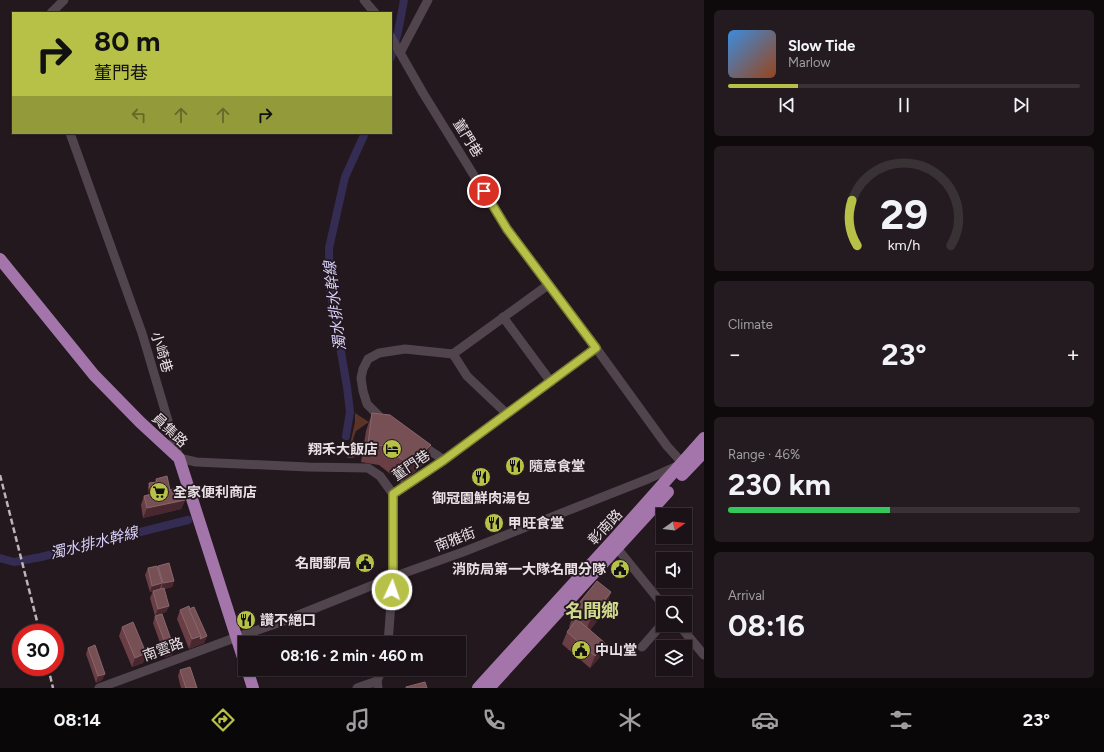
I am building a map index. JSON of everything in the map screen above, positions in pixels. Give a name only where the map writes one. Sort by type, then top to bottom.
[{"type":"main road","name":"員集路","points":[[0,259],[94,375],[140,422],[179,458],[238,640]]},
{"type":"main road","name":"彰南路","points":[[489,688],[617,548],[685,466],[704,438]]},
{"type":"main road","name":"彰南路","points":[[478,688],[685,466],[704,452]]},
{"type":"main road","points":[[249,676],[252,688]]},
{"type":"street","points":[[52,12],[64,0]]},
{"type":"street","points":[[364,0],[375,12]]},
{"type":"street","points":[[400,53],[428,0]]},
{"type":"street","name":"董門巷","points":[[393,40],[507,229],[667,446],[685,466]]},
{"type":"street","name":"小崎巷","points":[[70,134],[139,326],[155,374],[179,458]]},
{"type":"street","points":[[392,425],[367,404],[361,378],[363,369],[368,359],[379,353],[405,349],[453,354],[548,285]]},
{"type":"street","points":[[503,317],[551,382]]},
{"type":"street","name":"董門巷","points":[[179,458],[196,462],[308,468],[368,468],[380,476],[393,494],[444,460],[596,348]]},
{"type":"street","points":[[453,354],[467,376],[506,413]]},
{"type":"street","name":"董門巷","points":[[412,438],[444,460]]},
{"type":"street","name":"南雅街","points":[[237,637],[281,622],[393,577],[463,552],[648,479],[685,466]]},
{"type":"street","points":[[389,636],[393,577],[393,494]]},
{"type":"street","name":"彰南路","points":[[617,548],[656,596]]},
{"type":"street","points":[[642,647],[656,631]]},
{"type":"street","points":[[685,632],[704,655]]},
{"type":"street","name":"南雲路","points":[[99,688],[237,637]]},
{"type":"street","points":[[357,688],[378,684]]},
{"type":"shaded area","points":[[355,413],[369,422],[356,431],[353,439],[356,445],[354,458],[347,458],[355,422]]},
{"type":"building","points":[[372,413],[390,415],[431,445],[409,465],[385,446],[368,444]]},
{"type":"building","points":[[167,476],[170,490],[151,494],[149,483],[157,482],[156,479]]},
{"type":"building","points":[[182,487],[185,500],[147,508],[144,496]]},
{"type":"building","points":[[169,563],[174,581],[163,583],[158,566]]},
{"type":"building","points":[[157,566],[162,583],[152,586],[148,568]]},
{"type":"building","points":[[597,581],[611,592],[590,620],[575,608]]},
{"type":"building","points":[[164,588],[169,606],[158,609],[153,591]]},
{"type":"building","points":[[189,606],[201,636],[192,639],[180,610]]},
{"type":"building","points":[[194,607],[207,636],[200,639],[201,636],[189,609]]},
{"type":"building","points":[[162,614],[174,648],[168,651],[155,616]]},
{"type":"building","points":[[577,619],[605,643],[595,656],[567,632]]},
{"type":"building","points":[[133,622],[146,653],[135,658],[122,627]]},
{"type":"building","points":[[95,645],[105,674],[98,676],[88,648]]},
{"type":"building","points":[[190,667],[197,688],[186,688],[180,670]]},
{"type":"building","points":[[425,682],[427,688],[406,688],[406,687]]},
{"type":"waterway","name":"濁水排水幹線","points":[[392,53],[404,0]]},
{"type":"waterway","name":"濁水排水幹線","points":[[346,436],[350,412],[330,288],[329,248],[345,177],[365,134]]},
{"type":"waterway","name":"濁水排水幹線","points":[[0,558],[14,562],[41,557],[188,520]]},
{"type":"railway","points":[[0,475],[38,624]]},
{"type":"railway","points":[[50,676],[53,688]]},
{"type":"place","name":"翔禾大飯店","points":[[392,449]]},
{"type":"place","name":"隨意食堂","points":[[515,466]]},
{"type":"place","name":"御冠園鮮肉湯包","points":[[481,477]]},
{"type":"place","name":"全家便利商店","points":[[159,492]]},
{"type":"place","name":"甲旺食堂","points":[[494,523]]},
{"type":"place","name":"名間郵局","points":[[365,563]]},
{"type":"place","name":"消防局第一大隊名間分隊","points":[[620,569]]},
{"type":"place","name":"讚不絕口","points":[[246,620]]},
{"type":"place","name":"中山堂","points":[[581,650]]},
{"type":"district","name":"名間鄉","points":[[592,611]]},
{"type":"route","points":[[392,590],[393,494],[444,460],[596,348],[507,229],[484,191]]}]
